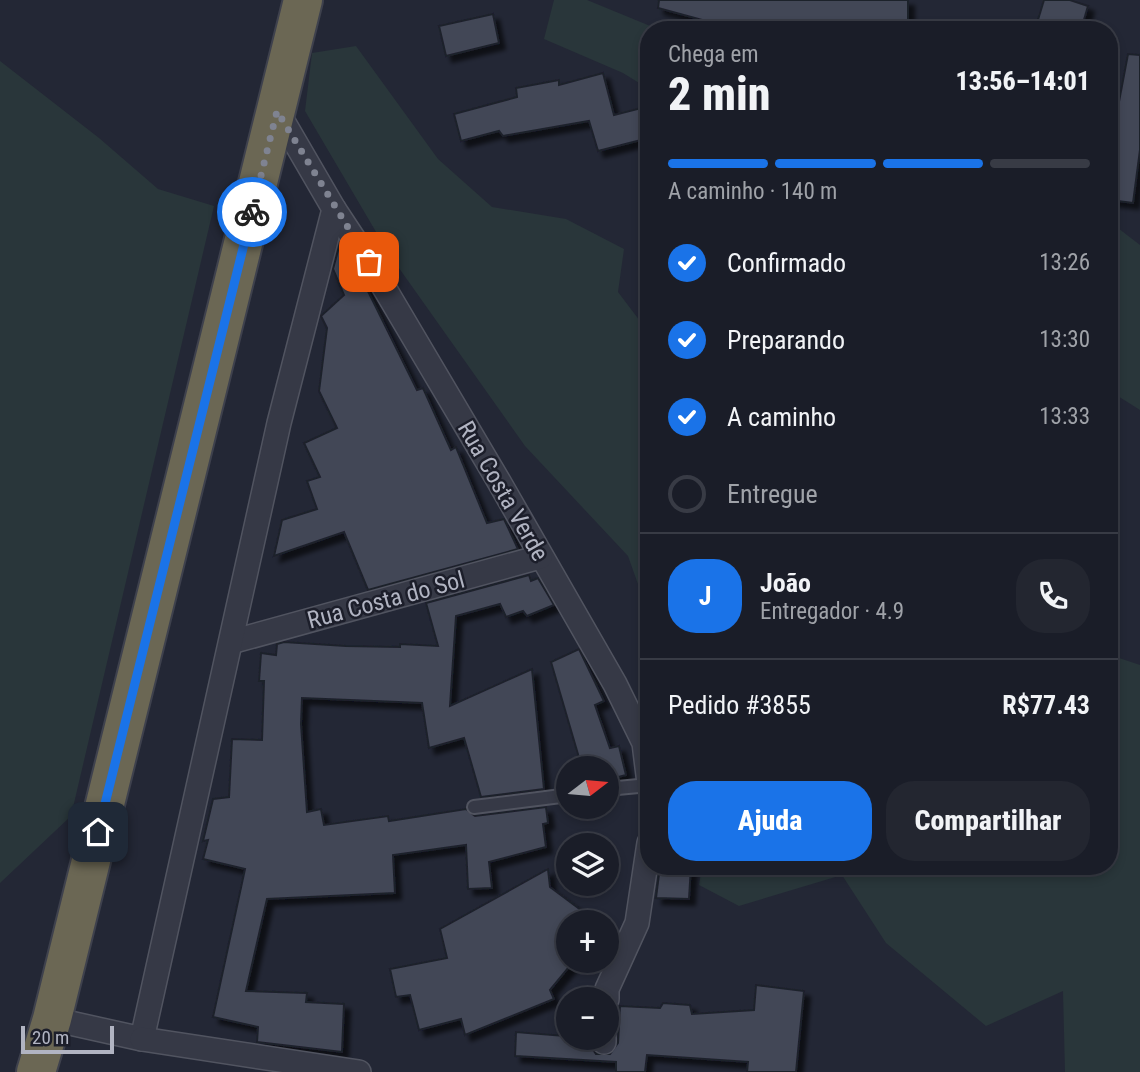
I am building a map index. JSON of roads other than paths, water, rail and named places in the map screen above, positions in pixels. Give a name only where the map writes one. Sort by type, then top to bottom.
[{"type":"highway","points":[[36,1072],[52,1019],[303,0]]},
{"type":"street","name":"Rua Costa Verde","points":[[277,111],[499,480],[540,557],[615,684],[640,735]]},
{"type":"street","points":[[142,1039],[279,423],[334,209]]},
{"type":"street","name":"Rua Costa do Sol","points":[[231,642],[540,557]]},
{"type":"street","points":[[608,987],[637,923],[644,875]]},
{"type":"street","points":[[52,1019],[142,1039],[359,1072]]},
{"type":"lane","points":[[620,787],[640,785]]},
{"type":"lane","points":[[474,807],[556,797]]}]
